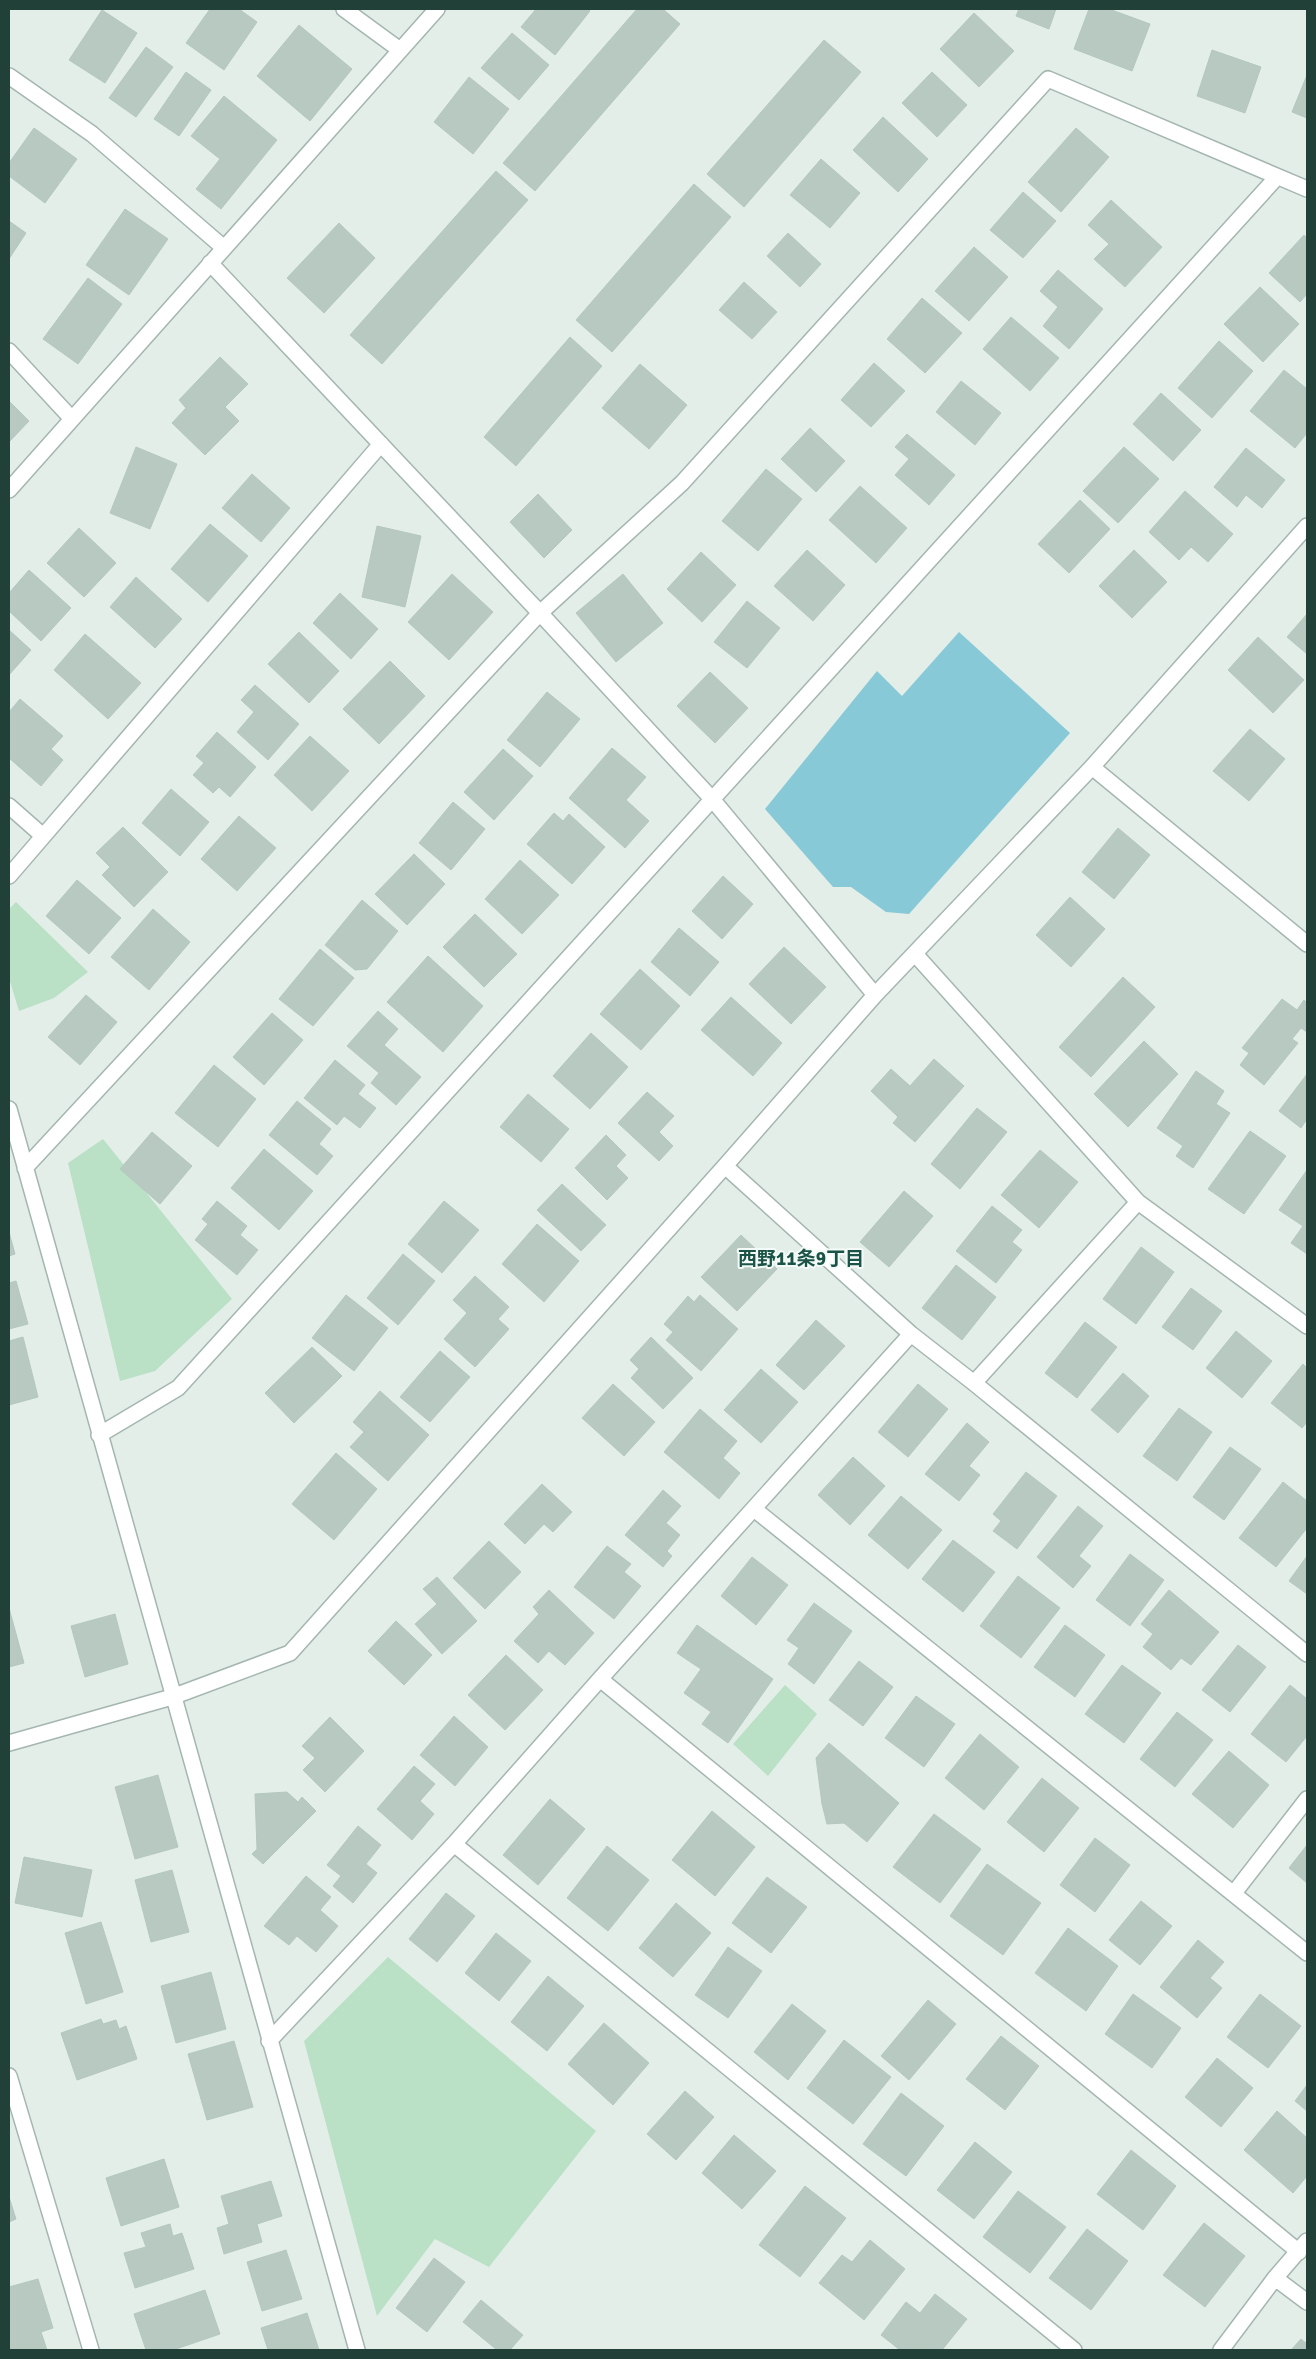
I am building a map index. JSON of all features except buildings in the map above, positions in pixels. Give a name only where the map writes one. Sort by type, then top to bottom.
[{"type":"street","points":[[344,9],[400,50]]},
{"type":"street","points":[[9,490],[437,9]]},
{"type":"street","points":[[9,76],[92,134],[224,248]]},
{"type":"street","points":[[25,1168],[540,613],[682,483],[1048,79],[1307,189]]},
{"type":"street","points":[[100,1435],[178,1388],[1277,177]]},
{"type":"street","points":[[210,263],[540,613],[712,799],[875,994]]},
{"type":"street","points":[[9,351],[72,419]]},
{"type":"street","points":[[9,876],[381,444]]},
{"type":"street","points":[[9,1743],[172,1697],[290,1654],[726,1166],[875,994],[1092,767],[1306,530]]},
{"type":"street","points":[[1092,767],[1307,944]]},
{"type":"street","points":[[9,806],[44,836]]},
{"type":"street","points":[[915,954],[1138,1202],[1307,1326]]},
{"type":"street","points":[[9,1109],[172,1697],[357,2350]]},
{"type":"street","points":[[726,1166],[911,1334],[974,1382],[1307,1654]]},
{"type":"street","points":[[974,1382],[1138,1202]]},
{"type":"street","points":[[269,2041],[454,1844],[600,1678],[911,1334]]},
{"type":"street","points":[[754,1509],[1307,1953]]},
{"type":"street","points":[[600,1678],[1303,2246],[1275,2278],[1221,2350]]},
{"type":"street","points":[[1234,1893],[1307,1799]]},
{"type":"street","points":[[454,1844],[1074,2350]]},
{"type":"street","points":[[9,2076],[90,2350]]},
{"type":"street","points":[[1275,2278],[1307,2302]]},
{"type":"green space","points":[[16,902],[88,972],[54,998],[19,1011],[9,978],[9,909]]},
{"type":"green space","points":[[103,1139],[232,1299],[155,1371],[120,1381],[68,1163]]},
{"type":"green space","points":[[785,1685],[817,1714],[768,1776],[733,1744]]},
{"type":"green space","points":[[388,1957],[596,2131],[489,2267],[435,2239],[377,2316],[304,2041]]},
{"type":"water","points":[[959,632],[1070,733],[909,914],[886,912],[851,887],[833,887],[765,809],[877,671],[902,696]]},
{"type":"district","name":"西野11条9丁目","points":[[801,1258]]}]
